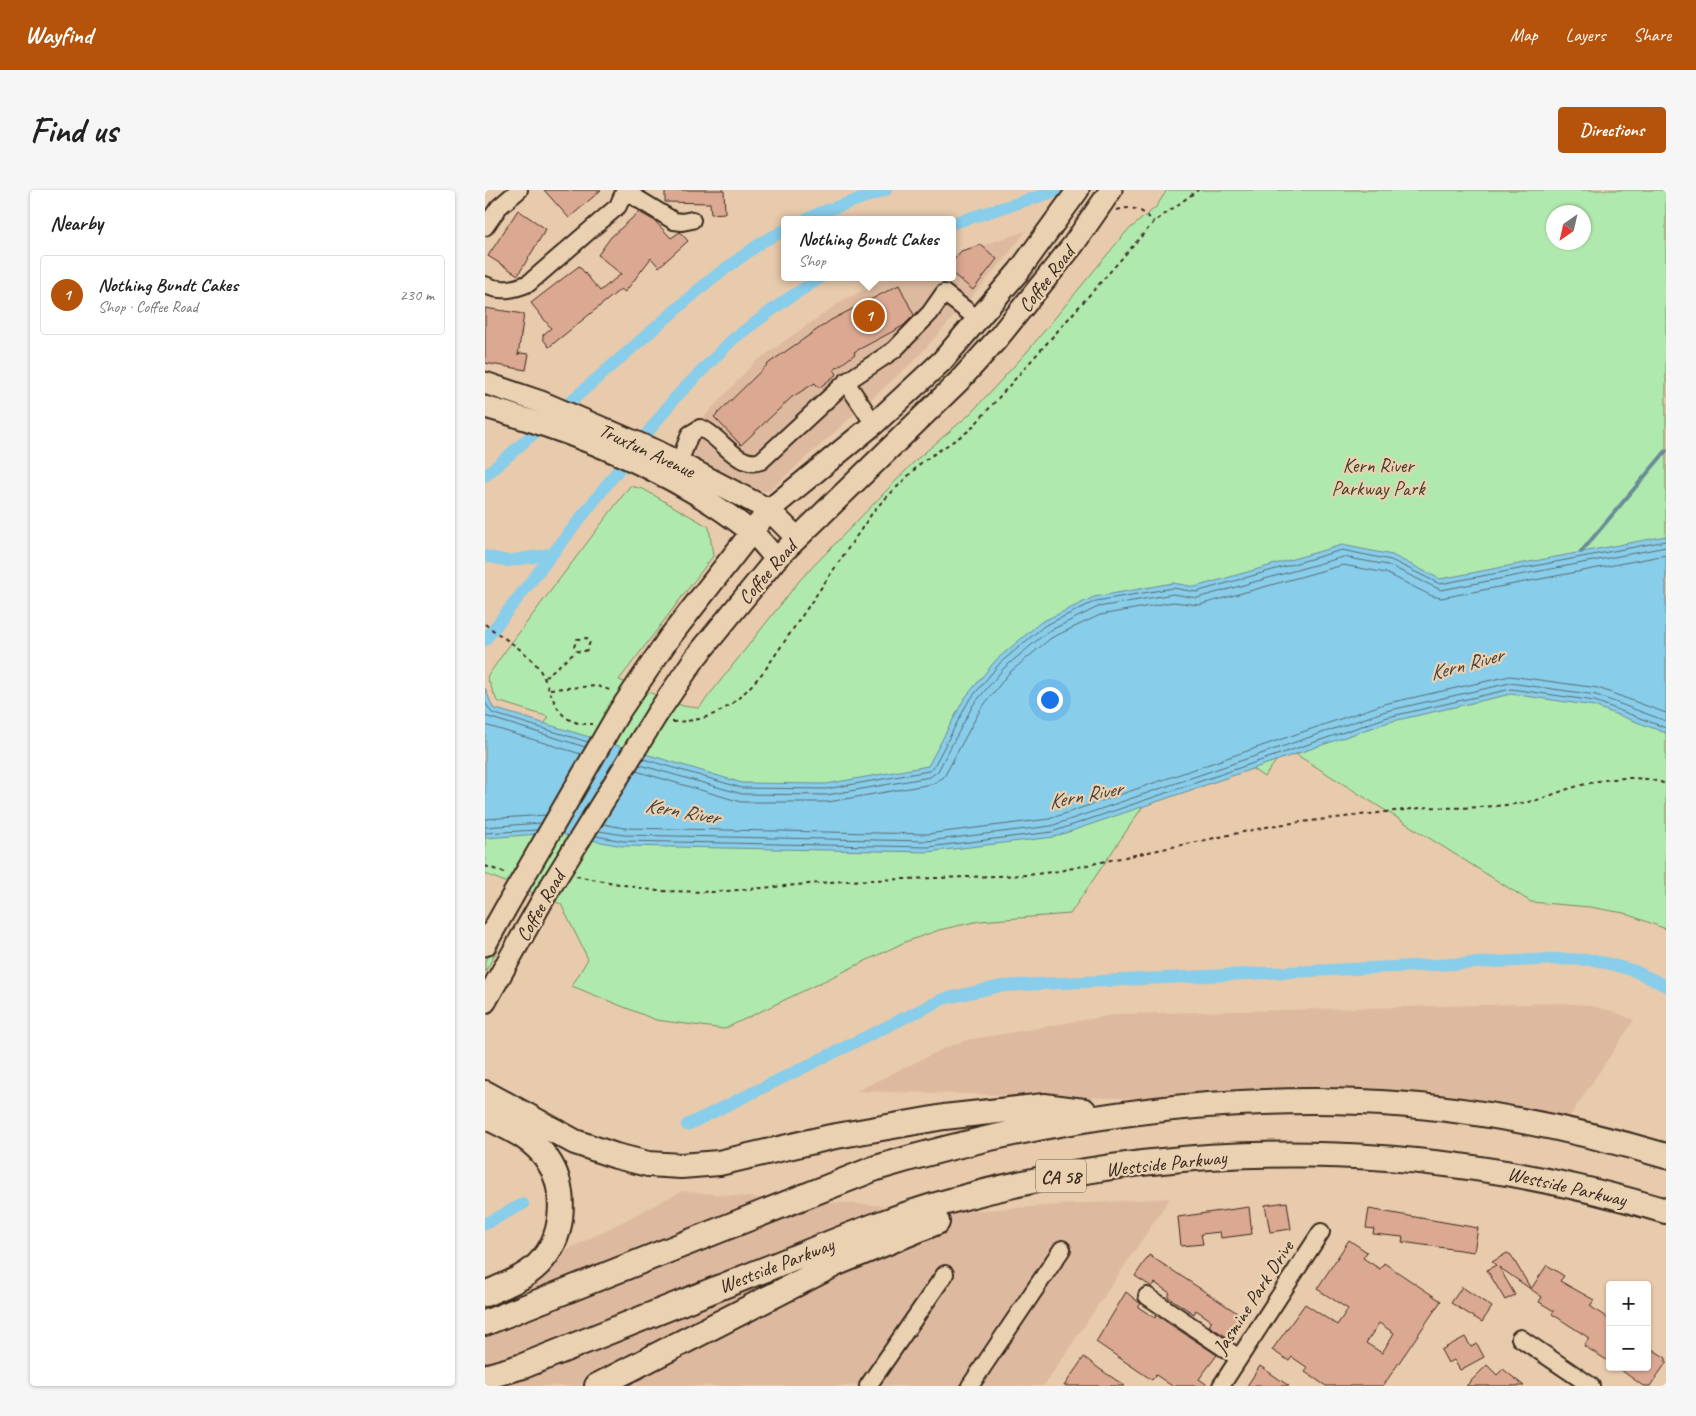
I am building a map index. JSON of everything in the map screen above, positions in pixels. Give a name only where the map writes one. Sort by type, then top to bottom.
[{"type":"highway","points":[[485,1093],[575,1142],[616,1156],[648,1164],[681,1166],[719,1163],[831,1137],[991,1110],[1044,1106],[1123,1115]]},
{"type":"highway","points":[[485,1323],[877,1168],[940,1149],[1062,1122],[1221,1103],[1363,1102],[1501,1118],[1577,1133],[1666,1156]]},
{"type":"highway","points":[[485,1116],[529,1140],[548,1159],[556,1178],[561,1212],[559,1229],[543,1259],[525,1276],[485,1294]]},
{"type":"highway","name":"Westside Parkway","points":[[485,1377],[523,1366],[823,1246],[947,1202],[1031,1180],[1133,1165],[1231,1156],[1300,1154],[1362,1156],[1451,1163],[1532,1176],[1614,1195],[1666,1211]]},
{"type":"highway","points":[[597,1386],[837,1263],[948,1218],[1001,1189],[1031,1180]]},
{"type":"main road","name":"Coffee Road","points":[[485,946],[622,706],[669,638],[751,532],[769,510],[874,424],[943,361],[979,320],[1078,190]]},
{"type":"main road","name":"Coffee Road","points":[[485,1002],[546,894],[665,718],[695,658],[776,559],[959,381],[1038,290],[1106,198]]},
{"type":"main road","points":[[979,320],[990,326],[999,320],[1060,245],[1079,236]]},
{"type":"main road","name":"Truxtun Avenue","points":[[485,383],[541,402],[655,462],[706,502],[751,532],[776,559]]},
{"type":"main road","name":"Truxtun Avenue","points":[[485,407],[523,417],[602,447],[655,462],[679,464],[769,510],[797,538]]},
{"type":"main road","points":[[843,494],[844,479],[873,448],[878,433],[874,424]]},
{"type":"street","points":[[485,227],[499,207],[519,190]]},
{"type":"street","points":[[485,285],[505,290],[529,283],[618,206],[625,191],[674,221],[692,220]]},
{"type":"street","points":[[679,464],[690,434],[700,428],[741,459],[753,463],[761,461],[845,382],[894,350],[930,313],[944,293],[979,320]]},
{"type":"street","points":[[845,382],[874,424]]},
{"type":"street","name":"Jasmine Park Drive","points":[[1221,1386],[1321,1232]]},
{"type":"street","points":[[970,1386],[1062,1249]]},
{"type":"street","points":[[868,1386],[945,1274]]},
{"type":"street","points":[[1147,1296],[1239,1358]]},
{"type":"street","points":[[1520,1338],[1591,1386]]},
{"type":"path","points":[[665,718],[705,719],[726,708],[746,693],[765,670],[875,509],[922,462],[970,430],[989,411],[1154,222],[1198,190]]},
{"type":"path","points":[[1106,198],[1116,210],[1131,207],[1140,210],[1154,222]]},
{"type":"path","points":[[485,624],[531,658],[545,677],[555,706],[565,717],[573,722],[596,724]]},
{"type":"path","points":[[545,677],[577,651],[587,650],[590,642],[587,638],[577,639],[574,647],[577,651]]},
{"type":"path","points":[[549,689],[597,686],[610,689],[622,706]]},
{"type":"path","points":[[574,876],[657,891],[715,892],[843,881],[1028,875],[1134,856],[1276,825],[1429,807],[1479,807],[1530,802],[1567,789],[1612,779],[1651,778],[1666,784]]},
{"type":"path","points":[[485,866],[506,873]]},
{"type":"shaded area","points":[[1026,231],[1003,261],[916,359],[769,491],[755,492],[676,447],[755,362],[843,300],[883,281],[956,281],[956,254]]},
{"type":"shaded area","points":[[1562,1003],[1587,1005],[1612,1011],[1634,1020],[1568,1119],[1506,1108],[856,1091],[945,1048],[967,1040],[1119,1014]]},
{"type":"shaded area","points":[[682,1191],[967,1211],[1170,1198],[1044,1386],[485,1386],[485,1292]]},
{"type":"green space","name":"Kern River Parkway Park","points":[[1167,190],[1666,190],[1666,929],[1624,913],[1590,907],[1531,902],[1286,748],[1264,777],[1196,728],[1070,914],[979,921],[939,930],[905,942],[724,1029],[656,1020],[572,986],[588,959],[561,904],[485,874],[485,805],[549,717],[497,701],[487,677],[506,650],[630,486],[643,489],[709,527],[713,556],[619,680],[683,706],[699,708],[800,580],[916,460],[970,414],[1026,353],[1126,232],[1156,207]]},
{"type":"green space","points":[[494,944],[499,947],[485,972],[485,961]]},
{"type":"water","name":"Kern River","points":[[1666,536],[1666,733],[1594,706],[1511,694],[1389,722],[1054,837],[928,852],[622,846],[554,833],[485,838],[485,688],[493,708],[742,783],[826,784],[928,766],[964,699],[996,660],[1041,622],[1094,597],[1173,583],[1195,587],[1342,545],[1392,555],[1440,579]]},
{"type":"building","points":[[544,190],[601,190],[569,218]]},
{"type":"building","points":[[665,190],[724,190],[725,213],[711,214],[710,203],[665,202]]},
{"type":"building","points":[[518,210],[546,229],[518,275],[488,256]]},
{"type":"building","points":[[639,212],[655,221],[671,238],[680,232],[688,241],[659,267],[651,258],[625,292],[621,289],[549,347],[543,339],[543,335],[551,328],[531,303],[579,266],[600,291],[621,274],[598,255],[611,237]]},
{"type":"building","points":[[981,245],[997,259],[973,290],[956,276],[956,257],[961,251]]},
{"type":"building","points":[[899,285],[914,315],[903,326],[854,352],[855,354],[834,370],[837,374],[819,388],[815,383],[792,397],[741,445],[714,417],[769,363],[831,320]]},
{"type":"building","points":[[485,308],[524,314],[518,355],[520,353],[529,354],[526,370],[485,363]]},
{"type":"building","points":[[1287,1202],[1291,1229],[1270,1232],[1265,1205]]},
{"type":"building","points":[[1249,1207],[1252,1234],[1221,1238],[1220,1232],[1201,1234],[1203,1244],[1181,1246],[1178,1217]]},
{"type":"building","points":[[1369,1209],[1478,1228],[1474,1252],[1402,1242],[1403,1237],[1373,1234],[1374,1229],[1366,1228]]},
{"type":"building","points":[[1349,1240],[1367,1252],[1363,1258],[1380,1269],[1384,1263],[1441,1301],[1383,1386],[1326,1386],[1305,1372],[1308,1368],[1292,1357],[1289,1361],[1272,1350],[1305,1304],[1337,1325],[1348,1309],[1317,1289]],"holes":[[[1379,1323],[1394,1333],[1382,1353],[1366,1343]]]},
{"type":"building","points":[[1507,1253],[1511,1255],[1531,1289],[1547,1265],[1564,1276],[1560,1281],[1594,1300],[1590,1306],[1606,1317],[1606,1360],[1584,1346],[1589,1338],[1552,1314],[1554,1311],[1539,1302],[1542,1297],[1499,1267],[1515,1295],[1505,1300],[1487,1270],[1496,1265],[1492,1262]]},
{"type":"building","points":[[1149,1255],[1242,1316],[1227,1337],[1209,1326],[1212,1321],[1196,1310],[1194,1314],[1168,1297],[1170,1293],[1155,1283],[1152,1287],[1135,1276]]},
{"type":"building","points":[[1462,1287],[1492,1307],[1482,1322],[1451,1303]]},
{"type":"building","points":[[1126,1292],[1141,1304],[1138,1307],[1155,1318],[1156,1315],[1217,1355],[1199,1379],[1209,1386],[1172,1386],[1156,1375],[1152,1380],[1096,1342]]},
{"type":"building","points":[[1465,1337],[1471,1347],[1477,1344],[1484,1357],[1460,1370],[1454,1360],[1448,1363],[1441,1350]]},
{"type":"building","points":[[1652,1349],[1666,1358],[1666,1363],[1650,1386],[1643,1386],[1622,1371],[1651,1371]]},
{"type":"building","points":[[1084,1357],[1101,1370],[1125,1386],[1064,1386]]},
{"type":"building","points":[[1487,1365],[1497,1375],[1503,1369],[1524,1386],[1466,1386]]},
{"type":"building","points":[[1260,1366],[1289,1386],[1247,1386]]},
{"type":"waterway","points":[[813,216],[886,190]]},
{"type":"waterway","points":[[956,222],[1060,190]]},
{"type":"waterway","points":[[485,476],[710,280],[762,242],[781,232]]},
{"type":"waterway","points":[[485,640],[674,399],[733,339],[787,299],[816,281]]},
{"type":"waterway","points":[[1581,552],[1666,451]]},
{"type":"waterway","points":[[485,556],[508,561],[552,554]]},
{"type":"waterway","points":[[687,1125],[943,999],[1001,986],[1556,959],[1595,960],[1635,971],[1666,986]]},
{"type":"waterway","points":[[485,1224],[523,1204]]},
{"type":"place","name":"Nothing Bundt Cakes","points":[[869,316]]}]
